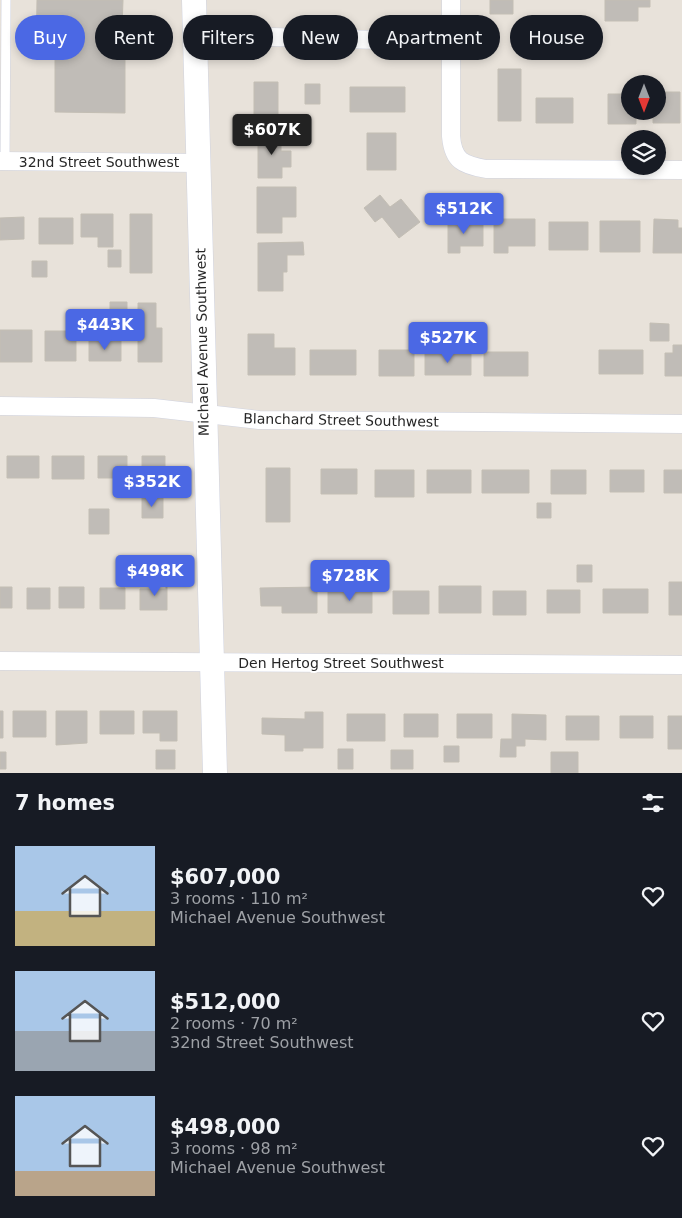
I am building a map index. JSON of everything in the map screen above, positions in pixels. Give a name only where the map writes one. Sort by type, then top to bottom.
[{"type":"street","name":"Michael Avenue Southwest","points":[[194,0],[194,15]]},
{"type":"street","points":[[451,0],[451,15]]},
{"type":"street","points":[[273,37],[368,40]]},
{"type":"street","name":"Michael Avenue Southwest","points":[[196,60],[214,773]]},
{"type":"street","points":[[451,60],[452,147],[455,156],[462,162],[486,169],[682,170]]},
{"type":"street","name":"32nd Street Southwest","points":[[2,161],[198,163]]},
{"type":"street","name":"Blanchard Street Southwest","points":[[0,406],[154,408],[259,420],[682,424]]},
{"type":"street","name":"Den Hertog Street Southwest","points":[[0,661],[682,666]]},
{"type":"lane","points":[[2,161],[6,0]]},
{"type":"building","points":[[37,0],[123,0],[122,15],[95,15],[95,60],[125,60],[125,113],[55,112],[55,60],[85,60],[85,15],[37,15]]},
{"type":"building","points":[[490,0],[513,0],[513,14],[490,14]]},
{"type":"building","points":[[605,0],[650,0],[650,7],[638,7],[638,21],[605,21]]},
{"type":"building","points":[[498,69],[521,69],[521,121],[498,121]]},
{"type":"building","points":[[254,82],[278,82],[278,119],[254,119]]},
{"type":"building","points":[[305,84],[320,84],[320,104],[305,104]]},
{"type":"building","points":[[350,87],[405,87],[405,112],[350,112]]},
{"type":"building","points":[[666,92],[680,92],[680,123],[653,123],[653,120],[666,120]]},
{"type":"building","points":[[608,94],[621,94],[621,120],[636,120],[636,124],[608,124]]},
{"type":"building","points":[[536,98],[573,98],[573,123],[536,123]]},
{"type":"building","points":[[258,133],[281,133],[281,151],[291,151],[291,167],[282,167],[282,178],[258,178]]},
{"type":"building","points":[[367,133],[396,133],[396,170],[367,170]]},
{"type":"building","points":[[257,187],[296,187],[296,217],[282,217],[282,233],[257,233]]},
{"type":"building","points":[[380,195],[390,207],[401,199],[420,222],[399,238],[382,217],[375,222],[364,208]]},
{"type":"building","points":[[81,214],[113,214],[113,247],[98,247],[98,237],[81,237]]},
{"type":"building","points":[[130,214],[152,214],[152,273],[130,273]]},
{"type":"building","points":[[24,217],[24,239],[0,240],[0,218]]},
{"type":"building","points":[[39,218],[73,218],[73,244],[39,244]]},
{"type":"building","points":[[494,219],[535,219],[535,246],[508,246],[508,253],[494,253]]},
{"type":"building","points":[[654,219],[678,220],[678,228],[682,228],[682,253],[653,253]]},
{"type":"building","points":[[448,221],[483,221],[483,246],[460,246],[460,253],[448,253]]},
{"type":"building","points":[[600,221],[640,221],[640,252],[600,252]]},
{"type":"building","points":[[549,222],[588,222],[588,250],[549,250]]},
{"type":"building","points":[[303,242],[304,255],[287,255],[287,272],[283,272],[283,291],[258,291],[258,243]]},
{"type":"building","points":[[108,250],[121,250],[121,267],[108,267]]},
{"type":"building","points":[[32,261],[47,261],[47,277],[32,277]]},
{"type":"building","points":[[110,302],[127,302],[127,321],[110,321]]},
{"type":"building","points":[[138,303],[156,303],[156,328],[162,328],[162,362],[138,362]]},
{"type":"building","points":[[650,323],[669,324],[669,341],[650,341]]},
{"type":"building","points":[[0,330],[32,330],[32,362],[0,362]]},
{"type":"building","points":[[45,331],[76,331],[76,361],[45,361]]},
{"type":"building","points":[[248,334],[274,334],[274,348],[295,348],[295,375],[248,375]]},
{"type":"building","points":[[89,340],[121,340],[121,361],[89,361]]},
{"type":"building","points":[[673,345],[682,345],[682,376],[665,376],[665,353],[673,353]]},
{"type":"building","points":[[310,350],[356,350],[356,375],[310,375]]},
{"type":"building","points":[[379,350],[414,350],[414,376],[379,376]]},
{"type":"building","points":[[599,350],[643,350],[643,374],[599,374]]},
{"type":"building","points":[[484,352],[528,352],[528,376],[484,376]]},
{"type":"building","points":[[425,353],[471,353],[471,375],[425,375]]},
{"type":"building","points":[[7,456],[39,456],[39,478],[7,478]]},
{"type":"building","points":[[52,456],[84,456],[84,479],[52,479]]},
{"type":"building","points":[[98,456],[127,456],[127,478],[98,478]]},
{"type":"building","points":[[142,456],[165,456],[165,489],[142,489]]},
{"type":"building","points":[[266,468],[290,468],[290,522],[266,522]]},
{"type":"building","points":[[321,469],[357,469],[357,494],[321,494]]},
{"type":"building","points":[[375,470],[414,470],[414,497],[375,497]]},
{"type":"building","points":[[427,470],[471,470],[471,493],[427,493]]},
{"type":"building","points":[[482,470],[529,470],[529,493],[482,493]]},
{"type":"building","points":[[551,470],[586,470],[586,494],[551,494]]},
{"type":"building","points":[[610,470],[644,470],[644,492],[610,492]]},
{"type":"building","points":[[664,470],[682,470],[682,493],[664,493]]},
{"type":"building","points":[[142,497],[163,497],[163,518],[142,518]]},
{"type":"building","points":[[537,503],[551,503],[551,518],[537,518]]},
{"type":"building","points":[[89,509],[109,509],[109,534],[89,534]]},
{"type":"building","points":[[577,565],[592,565],[592,582],[577,582]]},
{"type":"building","points":[[166,575],[175,575],[175,582],[167,582],[167,610],[140,610],[140,589],[166,589]]},
{"type":"building","points":[[669,582],[682,582],[682,615],[669,615]]},
{"type":"building","points":[[439,586],[481,586],[481,613],[439,613]]},
{"type":"building","points":[[0,587],[12,587],[12,608],[0,608]]},
{"type":"building","points":[[59,587],[84,587],[84,608],[59,608]]},
{"type":"building","points":[[317,587],[317,613],[282,613],[282,606],[261,606],[260,588]]},
{"type":"building","points":[[27,588],[50,588],[50,609],[27,609]]},
{"type":"building","points":[[100,588],[125,588],[125,609],[100,609]]},
{"type":"building","points":[[603,589],[648,589],[648,613],[603,613]]},
{"type":"building","points":[[328,590],[372,590],[372,613],[328,613]]},
{"type":"building","points":[[547,590],[580,590],[580,613],[547,613]]},
{"type":"building","points":[[393,591],[429,591],[429,614],[393,614]]},
{"type":"building","points":[[493,591],[526,591],[526,615],[493,615]]},
{"type":"building","points":[[0,711],[3,711],[3,738],[0,738]]},
{"type":"building","points":[[13,711],[46,711],[46,737],[13,737]]},
{"type":"building","points":[[56,711],[87,711],[87,743],[56,745]]},
{"type":"building","points":[[100,711],[134,711],[134,734],[100,734]]},
{"type":"building","points":[[143,711],[177,711],[177,741],[160,741],[160,733],[143,733]]},
{"type":"building","points":[[305,712],[323,712],[323,748],[303,748],[303,751],[285,751],[285,735],[262,734],[262,718],[305,719]]},
{"type":"building","points":[[347,714],[385,714],[385,741],[347,741]]},
{"type":"building","points":[[404,714],[438,714],[438,737],[404,737]]},
{"type":"building","points":[[457,714],[492,714],[492,738],[457,738]]},
{"type":"building","points":[[512,714],[546,715],[546,740],[525,739],[525,746],[516,746],[516,757],[500,757],[501,739],[512,739]]},
{"type":"building","points":[[566,716],[599,716],[599,740],[566,740]]},
{"type":"building","points":[[620,716],[653,716],[653,738],[620,738]]},
{"type":"building","points":[[668,716],[682,716],[682,749],[668,749]]},
{"type":"building","points":[[444,746],[459,746],[459,762],[444,762]]},
{"type":"building","points":[[338,749],[353,749],[353,769],[338,769]]},
{"type":"building","points":[[156,750],[175,750],[175,769],[156,769]]},
{"type":"building","points":[[391,750],[413,750],[413,769],[391,769]]},
{"type":"building","points":[[0,752],[6,752],[6,769],[0,769]]},
{"type":"building","points":[[551,752],[578,752],[578,773],[551,773]]}]
